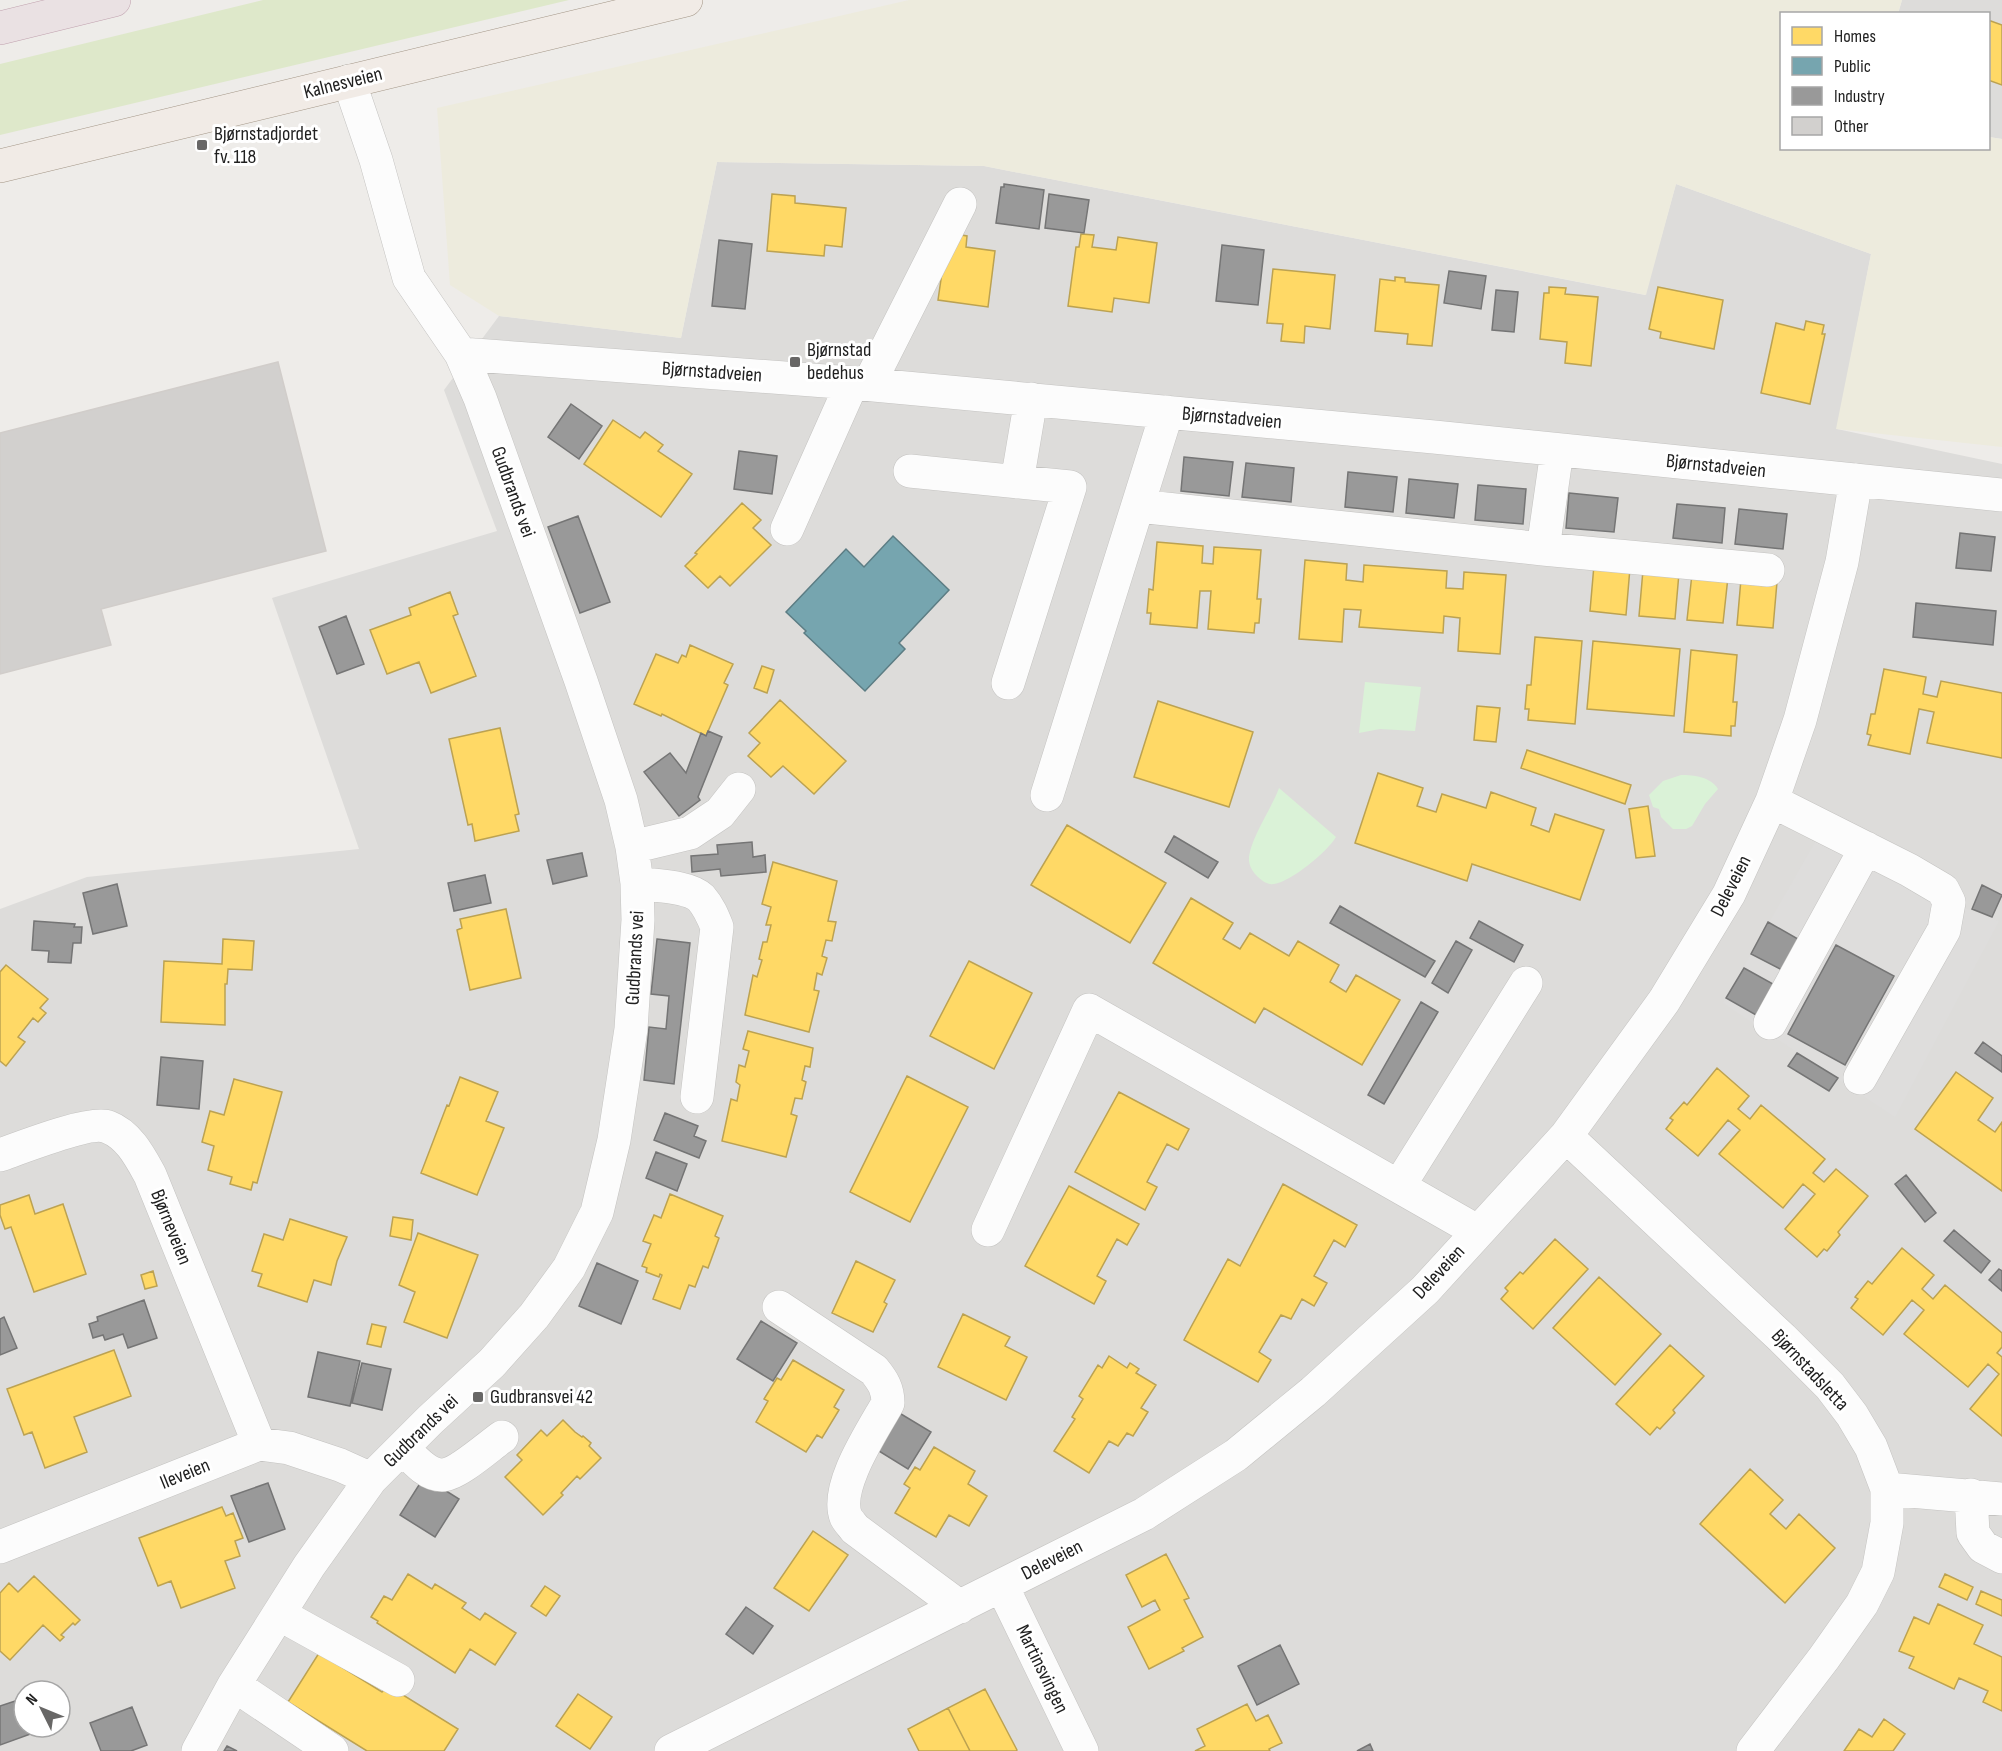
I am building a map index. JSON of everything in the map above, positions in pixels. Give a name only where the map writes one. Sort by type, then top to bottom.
[{"type":"highway","points":[[0,28],[114,0]]},
{"type":"main road","name":"Kalnesveien","points":[[0,166],[686,0]]},
{"type":"street","name":"Gudbrands vei","points":[[198,1751],[234,1685],[309,1566],[371,1479],[492,1363],[534,1316],[569,1268],[597,1212],[615,1140],[631,1029],[638,920],[637,883],[621,800],[585,692],[480,399],[461,354],[409,278],[376,160],[349,81]]},
{"type":"street","points":[[787,529],[860,383],[960,204]]},
{"type":"street","name":"Bjørnstadveien","points":[[461,354],[860,383],[1422,436],[2002,495]]},
{"type":"street","points":[[1017,482],[1031,399]]},
{"type":"street","points":[[1047,795],[1167,412]]},
{"type":"street","points":[[1543,549],[1557,451]]},
{"type":"street","points":[[910,471],[1070,487],[1008,683]]},
{"type":"street","name":"Deleveien","points":[[671,1751],[1144,1514],[1236,1455],[1313,1392],[1416,1298],[1566,1136],[1664,1001],[1729,894],[1772,801],[1800,720],[1842,562],[1856,480]]},
{"type":"street","points":[[1138,506],[1543,549],[1768,570]]},
{"type":"street","points":[[632,848],[690,833],[720,813],[739,789]]},
{"type":"street","points":[[1772,801],[1909,870],[1943,890],[1949,902],[1944,930],[1860,1078]]},
{"type":"street","points":[[1770,1023],[1866,848]]},
{"type":"street","points":[[637,883],[686,890],[699,896],[709,909],[717,927],[697,1097]]},
{"type":"street","points":[[1399,1186],[1526,983]]},
{"type":"street","points":[[988,1230],[1089,1010],[1477,1231]]},
{"type":"street","name":"Bjørneveien","points":[[0,1155],[82,1128],[106,1126],[123,1137],[136,1150],[150,1175],[259,1444]]},
{"type":"street","name":"Bjørnstadsletta","points":[[1566,1136],[1782,1338],[1830,1386],[1852,1415],[1871,1447],[1887,1489],[1887,1523],[1878,1572],[1862,1604],[1753,1751]]},
{"type":"street","points":[[779,1307],[874,1370],[885,1383],[888,1403],[849,1476],[844,1494],[846,1516],[855,1529],[960,1607]]},
{"type":"street","points":[[403,1448],[425,1469],[441,1475],[455,1471],[502,1437]]},
{"type":"street","name":"Ileveien","points":[[0,1547],[259,1444],[290,1448],[340,1465],[371,1479]]},
{"type":"street","points":[[1887,1489],[1987,1497],[1973,1533],[1983,1547],[2002,1557]]},
{"type":"street","name":"Martinsvingen","points":[[1002,1586],[1082,1751]]},
{"type":"street","points":[[279,1614],[398,1680]]},
{"type":"street","points":[[234,1685],[332,1751]]},
{"type":"shaded area","points":[[909,0],[1902,0],[1898,12],[1780,12],[1780,150],[1990,150],[1990,137],[2002,139],[2002,447],[1836,429],[1871,254],[1676,184],[1646,295],[984,166],[717,162],[681,338],[499,316],[450,285],[437,108]]},
{"type":"shaded area","points":[[1902,0],[2002,0],[2002,139],[1990,137],[1990,12],[1899,12]]},
{"type":"shaded area","points":[[717,162],[984,166],[1645,295],[1676,184],[1871,254],[1837,429],[2002,464],[2002,1751],[0,1751],[0,909],[87,877],[359,849],[272,598],[497,531],[444,390],[499,316],[681,338]]},
{"type":"shaded area","points":[[1817,839],[1927,894],[1999,921],[1895,1117],[1723,1003]]},
{"type":"green space","points":[[263,0],[569,0],[0,135],[0,64]]},
{"type":"green space","points":[[1365,682],[1421,687],[1415,731],[1380,729],[1359,733]]},
{"type":"green space","points":[[1681,775],[1707,779],[1718,789],[1705,804],[1692,826],[1686,829],[1673,829],[1661,817],[1659,809],[1653,807],[1649,795],[1663,781]]},
{"type":"green space","points":[[1279,788],[1336,837],[1325,850],[1299,872],[1281,882],[1272,884],[1258,877],[1249,861],[1252,844]]},
{"type":"building: Homes","points":[[1990,21],[2002,25],[2002,85],[1990,81]]},
{"type":"building: Homes","points":[[772,194],[795,196],[795,203],[846,208],[842,247],[825,245],[824,256],[767,251]]},
{"type":"building: Homes","points":[[949,233],[967,236],[966,247],[995,251],[988,307],[938,300]]},
{"type":"building: Homes","points":[[1081,234],[1094,235],[1092,247],[1116,250],[1118,237],[1157,243],[1149,303],[1114,298],[1112,312],[1068,306],[1076,247],[1079,247]]},
{"type":"building: Homes","points":[[1273,269],[1335,275],[1330,329],[1305,326],[1304,343],[1281,341],[1283,324],[1267,323]]},
{"type":"building: Homes","points":[[1395,277],[1405,278],[1405,282],[1439,285],[1432,346],[1407,344],[1408,334],[1375,331],[1380,279],[1395,281]]},
{"type":"building: Homes","points":[[1549,287],[1566,288],[1565,294],[1598,297],[1591,366],[1565,363],[1567,342],[1540,339],[1544,293],[1549,293]]},
{"type":"building: Homes","points":[[1658,287],[1723,300],[1714,349],[1660,338],[1661,332],[1649,329]]},
{"type":"building: Homes","points":[[1806,321],[1824,325],[1822,334],[1825,334],[1810,404],[1761,393],[1776,323],[1804,330]]},
{"type":"building: Homes","points":[[613,420],[640,438],[645,432],[663,445],[658,451],[692,474],[661,517],[584,464]]},
{"type":"building: Homes","points":[[742,503],[761,520],[753,528],[771,545],[730,586],[720,576],[708,588],[685,566]]},
{"type":"building: Homes","points":[[1157,542],[1203,546],[1202,563],[1213,564],[1214,547],[1261,550],[1257,599],[1261,599],[1259,623],[1255,623],[1254,633],[1208,629],[1211,591],[1200,591],[1197,628],[1150,624],[1151,613],[1147,613],[1149,589],[1153,590]]},
{"type":"building: Homes","points":[[1305,560],[1347,564],[1346,580],[1363,582],[1364,565],[1447,571],[1446,588],[1463,589],[1464,572],[1506,575],[1500,654],[1458,651],[1460,618],[1444,616],[1443,633],[1359,627],[1361,610],[1344,609],[1342,642],[1299,639]]},
{"type":"building: Homes","points":[[1594,565],[1630,568],[1626,615],[1590,611]]},
{"type":"building: Homes","points":[[1643,570],[1679,573],[1675,619],[1639,616]]},
{"type":"building: Homes","points":[[1692,574],[1728,577],[1723,623],[1687,620]]},
{"type":"building: Homes","points":[[1741,579],[1777,582],[1773,628],[1737,625]]},
{"type":"building: Homes","points":[[450,592],[458,614],[453,616],[476,676],[431,693],[419,662],[387,674],[370,630],[411,615],[409,608]]},
{"type":"building: Homes","points":[[1535,637],[1582,641],[1575,724],[1528,720],[1529,709],[1525,709],[1527,685],[1531,685]]},
{"type":"building: Homes","points":[[1593,641],[1680,649],[1674,716],[1587,709]]},
{"type":"building: Homes","points":[[690,645],[733,664],[724,683],[728,685],[706,736],[662,714],[661,716],[634,704],[656,654],[678,663],[682,655],[686,657]]},
{"type":"building: Homes","points":[[1691,650],[1737,655],[1733,702],[1737,702],[1735,726],[1731,726],[1731,736],[1684,732]]},
{"type":"building: Homes","points":[[762,666],[774,670],[767,693],[754,688]]},
{"type":"building: Homes","points":[[1884,669],[1926,677],[1923,694],[1937,697],[1941,681],[2002,693],[2002,758],[1927,743],[1934,712],[1919,709],[1910,754],[1868,745],[1871,735],[1867,734],[1871,714],[1875,714]]},
{"type":"building: Homes","points":[[780,700],[846,761],[814,794],[783,766],[771,777],[748,756],[760,743],[749,733]]},
{"type":"building: Homes","points":[[1158,701],[1253,732],[1229,807],[1134,777]]},
{"type":"building: Homes","points":[[1477,706],[1500,708],[1496,742],[1474,740]]},
{"type":"building: Homes","points":[[500,728],[519,814],[515,815],[519,831],[475,841],[472,824],[468,825],[449,739]]},
{"type":"building: Homes","points":[[1527,750],[1631,785],[1625,804],[1521,768]]},
{"type":"building: Homes","points":[[1378,773],[1423,788],[1417,806],[1436,812],[1442,794],[1486,808],[1491,792],[1536,808],[1531,825],[1549,832],[1555,814],[1604,830],[1580,900],[1472,864],[1467,881],[1355,843]]},
{"type":"building: Homes","points":[[1648,806],[1655,856],[1636,858],[1629,809]]},
{"type":"building: Homes","points":[[1067,825],[1166,883],[1130,943],[1031,885]]},
{"type":"building: Homes","points":[[773,862],[837,881],[828,921],[836,922],[832,941],[826,940],[822,956],[827,958],[822,975],[817,973],[814,990],[819,991],[809,1032],[745,1015],[753,975],[757,977],[762,960],[759,959],[763,942],[767,942],[771,925],[766,925],[771,907],[762,904]]},
{"type":"building: Homes","points":[[1191,898],[1233,923],[1223,939],[1240,949],[1250,933],[1289,956],[1298,941],[1339,965],[1330,982],[1346,992],[1356,975],[1400,1000],[1362,1065],[1264,1008],[1255,1023],[1153,963]]},
{"type":"building: Homes","points":[[506,909],[521,978],[470,990],[457,930],[462,928],[460,919]]},
{"type":"building: Homes","points":[[223,939],[254,941],[252,970],[228,969],[227,984],[225,984],[225,1025],[161,1022],[164,961],[222,964]]},
{"type":"building: Homes","points":[[969,961],[1032,993],[994,1069],[930,1036]]},
{"type":"building: Homes","points":[[6,965],[48,999],[40,1008],[46,1013],[38,1022],[33,1018],[18,1037],[25,1042],[6,1066],[0,1061],[0,972]]},
{"type":"building: Homes","points":[[748,1031],[813,1048],[810,1067],[805,1066],[802,1080],[806,1082],[802,1099],[795,1098],[791,1114],[797,1116],[786,1157],[722,1141],[731,1099],[737,1101],[740,1085],[736,1082],[739,1065],[745,1067],[749,1051],[743,1049]]},
{"type":"building: Homes","points":[[1717,1068],[1749,1096],[1738,1109],[1750,1119],[1761,1105],[1825,1159],[1813,1173],[1824,1182],[1836,1169],[1868,1196],[1838,1232],[1840,1235],[1827,1251],[1824,1249],[1817,1257],[1785,1229],[1815,1194],[1803,1184],[1783,1208],[1719,1154],[1740,1130],[1728,1120],[1698,1156],[1666,1129],[1673,1120],[1670,1118],[1684,1102],[1687,1105]]},
{"type":"building: Homes","points":[[1956,1072],[1993,1098],[1978,1120],[1995,1132],[2002,1122],[2002,1191],[1915,1129]]},
{"type":"building: Homes","points":[[907,1076],[968,1107],[910,1222],[850,1192]]},
{"type":"building: Homes","points":[[460,1077],[498,1092],[486,1121],[504,1128],[477,1195],[421,1173]]},
{"type":"building: Homes","points":[[234,1079],[282,1092],[257,1183],[253,1182],[251,1190],[230,1184],[232,1177],[208,1170],[214,1146],[202,1142],[210,1111],[224,1115]]},
{"type":"building: Homes","points":[[1119,1092],[1189,1129],[1178,1150],[1167,1144],[1147,1182],[1157,1187],[1145,1210],[1075,1172]]},
{"type":"building: Homes","points":[[1283,1184],[1357,1225],[1345,1247],[1334,1240],[1314,1276],[1327,1283],[1314,1306],[1302,1299],[1291,1319],[1281,1315],[1259,1352],[1271,1360],[1258,1382],[1184,1340],[1228,1259],[1240,1266]]},
{"type":"building: Homes","points":[[1069,1186],[1139,1224],[1127,1245],[1117,1239],[1097,1276],[1106,1281],[1094,1304],[1025,1266]]},
{"type":"building: Homes","points":[[670,1194],[723,1216],[715,1236],[719,1238],[708,1268],[703,1266],[695,1287],[689,1285],[680,1309],[653,1299],[662,1275],[660,1274],[659,1277],[646,1272],[647,1268],[642,1266],[651,1244],[643,1241],[654,1215],[661,1218]]},
{"type":"building: Homes","points":[[29,1195],[35,1214],[63,1204],[86,1274],[34,1292],[11,1227],[5,1229],[0,1215],[0,1205]]},
{"type":"building: Homes","points":[[393,1217],[413,1220],[411,1240],[390,1236]]},
{"type":"building: Homes","points":[[290,1219],[347,1237],[337,1261],[331,1285],[314,1280],[307,1302],[258,1286],[262,1274],[252,1271],[264,1234],[283,1240]]},
{"type":"building: Homes","points":[[418,1233],[478,1255],[447,1338],[404,1322],[415,1292],[399,1285]]},
{"type":"building: Homes","points":[[1555,1239],[1588,1269],[1533,1329],[1501,1299],[1508,1291],[1505,1288],[1520,1272],[1523,1274]]},
{"type":"building: Homes","points":[[1902,1248],[1934,1275],[1922,1289],[1933,1299],[1945,1285],[2002,1333],[2002,1347],[1997,1353],[2002,1357],[2002,1436],[1970,1409],[1999,1374],[1988,1364],[1968,1387],[1904,1334],[1924,1310],[1912,1300],[1883,1335],[1851,1308],[1858,1299],[1855,1297],[1868,1281],[1872,1284]]},
{"type":"building: Homes","points":[[856,1261],[895,1280],[884,1302],[887,1304],[873,1332],[832,1313]]},
{"type":"building: Homes","points":[[153,1271],[157,1286],[145,1289],[141,1275]]},
{"type":"building: Homes","points":[[1599,1277],[1661,1334],[1615,1385],[1553,1328]]},
{"type":"building: Homes","points":[[963,1314],[1010,1337],[1005,1346],[1027,1357],[1006,1400],[938,1367]]},
{"type":"building: Homes","points":[[372,1324],[386,1327],[381,1347],[367,1344]]},
{"type":"building: Homes","points":[[1670,1345],[1704,1376],[1673,1410],[1675,1413],[1660,1429],[1657,1427],[1650,1435],[1616,1404]]},
{"type":"building: Homes","points":[[114,1350],[131,1396],[74,1417],[87,1452],[45,1468],[32,1432],[24,1435],[7,1389]]},
{"type":"building: Homes","points":[[1109,1356],[1127,1368],[1130,1363],[1139,1369],[1136,1373],[1156,1385],[1141,1408],[1148,1412],[1133,1436],[1127,1433],[1118,1446],[1109,1441],[1089,1473],[1054,1451],[1075,1419],[1072,1417],[1083,1399],[1079,1396],[1098,1365],[1102,1368]]},
{"type":"building: Homes","points":[[793,1360],[844,1390],[834,1407],[839,1410],[822,1438],[817,1435],[806,1452],[756,1422],[768,1401],[764,1399],[777,1378],[781,1380]]},
{"type":"building: Homes","points":[[563,1420],[591,1443],[589,1446],[601,1458],[580,1479],[577,1476],[561,1493],[563,1495],[543,1515],[505,1477],[522,1460],[517,1455],[541,1430],[547,1436]]},
{"type":"building: Homes","points":[[934,1447],[975,1471],[968,1484],[987,1496],[969,1526],[949,1515],[936,1537],[895,1513],[910,1488],[904,1484],[915,1467],[920,1470]]},
{"type":"building: Homes","points":[[1750,1469],[1783,1500],[1770,1514],[1786,1529],[1799,1514],[1835,1548],[1785,1603],[1700,1524]]},
{"type":"building: Homes","points":[[222,1507],[226,1516],[233,1513],[243,1538],[235,1541],[240,1556],[225,1561],[235,1588],[181,1608],[171,1581],[158,1586],[139,1538]]},
{"type":"building: Homes","points":[[813,1531],[848,1555],[809,1611],[774,1588]]},
{"type":"building: Homes","points":[[1166,1554],[1189,1598],[1184,1600],[1203,1637],[1182,1648],[1184,1651],[1149,1669],[1128,1627],[1160,1610],[1155,1600],[1142,1607],[1126,1575]]},
{"type":"building: Homes","points":[[408,1574],[432,1589],[435,1584],[466,1603],[462,1608],[480,1620],[485,1613],[516,1633],[495,1665],[470,1649],[455,1673],[371,1617],[384,1596],[392,1600]]},
{"type":"building: Homes","points":[[1945,1574],[1973,1587],[1967,1600],[1939,1587]]},
{"type":"building: Homes","points":[[34,1576],[80,1620],[75,1625],[73,1623],[61,1635],[64,1637],[60,1641],[43,1625],[10,1660],[0,1651],[0,1593],[9,1583],[18,1592]]},
{"type":"building: Homes","points":[[545,1586],[560,1596],[546,1616],[531,1606]]},
{"type":"building: Homes","points":[[1981,1591],[2002,1600],[2002,1616],[1976,1604]]},
{"type":"building: Homes","points":[[1938,1604],[1983,1625],[1974,1644],[2002,1657],[2002,1711],[1983,1702],[1988,1691],[1959,1678],[1954,1689],[1909,1668],[1914,1657],[1899,1651],[1914,1617],[1929,1624]]},
{"type":"building: Homes","points":[[319,1653],[382,1692],[387,1685],[458,1729],[444,1751],[367,1751],[288,1702]]},
{"type":"building: Homes","points":[[985,1689],[1016,1751],[970,1751],[948,1708]]},
{"type":"building: Homes","points":[[578,1694],[612,1717],[590,1749],[556,1726]]},
{"type":"building: Homes","points":[[1247,1704],[1256,1721],[1268,1715],[1282,1743],[1269,1749],[1270,1751],[1195,1751],[1205,1746],[1197,1729]]},
{"type":"building: Homes","points":[[948,1708],[970,1751],[919,1751],[908,1729]]},
{"type":"building: Homes","points":[[1884,1719],[1905,1734],[1893,1751],[1844,1751],[1859,1729],[1872,1737]]},
{"type":"building: Public","points":[[893,536],[949,590],[899,643],[905,649],[865,691],[804,633],[806,631],[786,612],[846,549],[864,567]]},
{"type":"building: Industry","points":[[1004,184],[1044,190],[1039,229],[996,223],[1001,187],[1004,187]]},
{"type":"building: Industry","points":[[1049,194],[1089,200],[1084,233],[1045,228]]},
{"type":"building: Industry","points":[[719,240],[752,244],[745,309],[712,306]]},
{"type":"building: Industry","points":[[1222,245],[1264,250],[1258,305],[1216,301]]},
{"type":"building: Industry","points":[[1449,271],[1486,276],[1481,309],[1444,303]]},
{"type":"building: Industry","points":[[1496,290],[1518,292],[1514,332],[1492,330]]},
{"type":"building: Industry","points":[[571,404],[602,426],[579,459],[548,437]]},
{"type":"building: Industry","points":[[739,451],[777,456],[772,494],[734,489]]},
{"type":"building: Industry","points":[[1184,457],[1233,462],[1229,496],[1181,491]]},
{"type":"building: Industry","points":[[1246,463],[1294,468],[1291,502],[1242,497]]},
{"type":"building: Industry","points":[[1348,472],[1397,477],[1393,512],[1345,507]]},
{"type":"building: Industry","points":[[1409,479],[1458,484],[1454,518],[1406,513]]},
{"type":"building: Industry","points":[[1478,485],[1526,489],[1523,524],[1475,520]]},
{"type":"building: Industry","points":[[1569,493],[1618,498],[1614,532],[1566,528]]},
{"type":"building: Industry","points":[[1677,504],[1725,508],[1722,543],[1673,538]]},
{"type":"building: Industry","points":[[1739,509],[1787,514],[1783,549],[1735,544]]},
{"type":"building: Industry","points":[[578,516],[610,602],[580,613],[548,527]]},
{"type":"building: Industry","points":[[1960,533],[1995,537],[1991,571],[1956,568]]},
{"type":"building: Industry","points":[[1916,603],[1996,611],[1993,645],[1913,637]]},
{"type":"building: Industry","points":[[346,616],[364,664],[337,674],[319,627]]},
{"type":"building: Industry","points":[[708,731],[722,737],[698,797],[700,800],[679,816],[644,772],[670,753],[686,773],[701,733],[706,736]]},
{"type":"building: Industry","points":[[1174,836],[1218,862],[1208,878],[1165,852]]},
{"type":"building: Industry","points":[[752,842],[753,857],[765,855],[766,872],[721,876],[720,869],[692,872],[691,856],[718,854],[717,845]]},
{"type":"building: Industry","points":[[582,853],[587,876],[553,884],[547,860]]},
{"type":"building: Industry","points":[[485,875],[491,903],[454,911],[448,883]]},
{"type":"building: Industry","points":[[117,884],[127,926],[93,934],[83,893]]},
{"type":"building: Industry","points":[[1982,885],[2002,895],[1992,917],[1972,909]]},
{"type":"building: Industry","points":[[1340,906],[1435,961],[1425,977],[1330,923]]},
{"type":"building: Industry","points":[[34,921],[75,924],[74,927],[82,927],[81,943],[73,943],[71,963],[48,962],[49,951],[32,950]]},
{"type":"building: Industry","points":[[1479,921],[1523,945],[1514,962],[1470,938]]},
{"type":"building: Industry","points":[[1768,922],[1798,939],[1782,970],[1751,954]]},
{"type":"building: Industry","points":[[657,939],[690,943],[674,1084],[644,1080],[649,1027],[666,1029],[669,996],[651,994]]},
{"type":"building: Industry","points":[[1456,941],[1472,950],[1448,993],[1432,983]]},
{"type":"building: Industry","points":[[1836,945],[1894,976],[1845,1065],[1788,1034]]},
{"type":"building: Industry","points":[[1744,968],[1773,984],[1756,1015],[1726,998]]},
{"type":"building: Industry","points":[[1421,1002],[1438,1012],[1384,1104],[1368,1095]]},
{"type":"building: Industry","points":[[1983,1042],[2002,1056],[2002,1072],[1975,1053]]},
{"type":"building: Industry","points":[[1797,1053],[1838,1078],[1829,1091],[1788,1066]]},
{"type":"building: Industry","points":[[161,1057],[203,1061],[199,1109],[157,1105]]},
{"type":"building: Industry","points":[[665,1113],[698,1126],[694,1136],[706,1141],[699,1158],[654,1140]]},
{"type":"building: Industry","points":[[656,1152],[687,1164],[677,1191],[646,1178]]},
{"type":"building: Industry","points":[[1906,1175],[1936,1213],[1925,1222],[1895,1184]]},
{"type":"building: Industry","points":[[1954,1230],[1990,1261],[1981,1273],[1944,1241]]},
{"type":"building: Industry","points":[[597,1263],[638,1281],[621,1324],[579,1306]]},
{"type":"building: Industry","points":[[1999,1269],[2002,1271],[2002,1291],[1989,1280]]},
{"type":"building: Industry","points":[[144,1300],[157,1338],[128,1348],[123,1334],[105,1340],[103,1335],[93,1338],[89,1324],[98,1321],[97,1317]]},
{"type":"building: Industry","points":[[4,1317],[17,1348],[0,1355],[0,1319]]},
{"type":"building: Industry","points":[[761,1321],[797,1343],[773,1381],[737,1359]]},
{"type":"building: Industry","points":[[318,1352],[360,1361],[350,1406],[308,1397]]},
{"type":"building: Industry","points":[[362,1363],[391,1369],[382,1410],[352,1403]]},
{"type":"building: Industry","points":[[896,1411],[931,1432],[908,1469],[874,1448]]},
{"type":"building: Industry","points":[[424,1477],[459,1499],[435,1537],[400,1515]]},
{"type":"building: Industry","points":[[268,1483],[285,1529],[249,1542],[231,1496]]},
{"type":"building: Industry","points":[[746,1607],[773,1626],[753,1654],[726,1634]]},
{"type":"building: Industry","points":[[1280,1645],[1299,1684],[1257,1705],[1238,1666]]},
{"type":"building: Industry","points":[[12,1702],[12,1739],[17,1739],[0,1745],[0,1706]]},
{"type":"building: Industry","points":[[132,1707],[147,1745],[131,1751],[101,1751],[90,1723]]},
{"type":"building: Industry","points":[[1370,1744],[1373,1751],[1357,1751]]},
{"type":"building: Industry","points":[[227,1746],[237,1751],[224,1751]]},
{"type":"building: Other","points":[[278,362],[326,551],[101,609],[111,645],[0,674],[0,433]]},
{"type":"place","name":"Bjørnstadjordet fv. 118","points":[[202,145]]},
{"type":"place","name":"Bjørnstad bedehus","points":[[795,362]]},
{"type":"place","name":"Gudbransvei 42","points":[[478,1397]]}]
